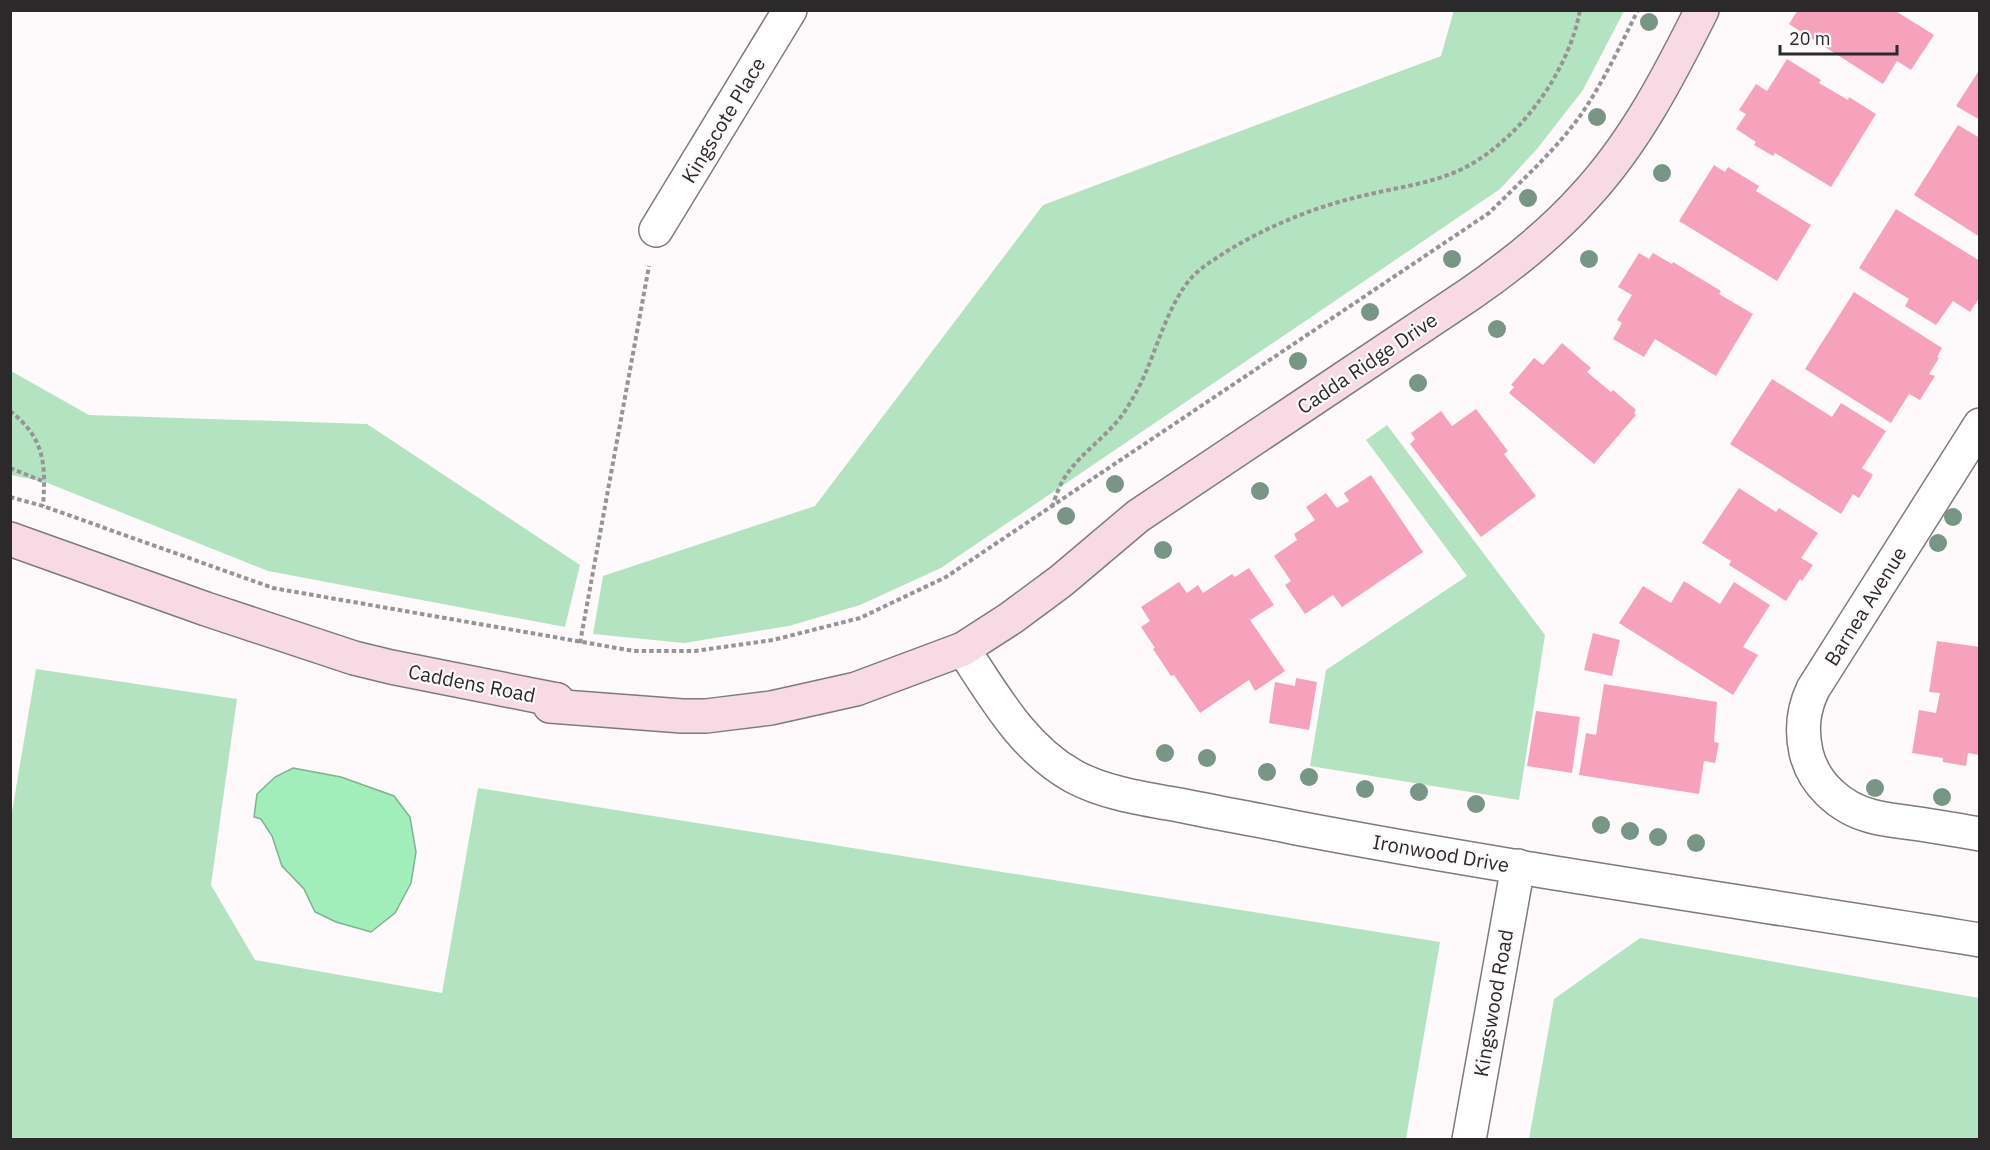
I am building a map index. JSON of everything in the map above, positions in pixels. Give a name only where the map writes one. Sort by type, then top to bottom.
[{"type":"street","name":"Kingscote Place","points":[[656,230],[790,10]]},
{"type":"street","name":"Cadda Ridge Drive","points":[[963,649],[1061,581],[1138,516],[1470,294],[1536,244],[1586,196],[1629,140],[1667,77],[1702,10]]},
{"type":"street","name":"Barnea Avenue","points":[[1980,425],[1813,689],[1807,703],[1803,728],[1808,759],[1817,777],[1833,795],[1849,807],[1871,816],[1980,834]]},
{"type":"street","name":"Caddens Road","points":[[10,539],[327,650],[391,667],[557,700],[550,706],[682,716],[706,716],[771,708],[856,689],[963,649]]},
{"type":"street","name":"Ironwood Drive","points":[[963,649],[1016,728],[1043,755],[1077,778],[1113,790],[1172,804],[1327,834],[1980,940]]},
{"type":"street","name":"Kingswood Road","points":[[1468,1140],[1518,866]]},
{"type":"path","points":[[1052,507],[1067,474],[1124,412],[1148,368],[1170,312],[1182,291],[1199,270],[1264,231],[1311,211],[1365,195],[1417,185],[1466,167],[1495,148],[1531,110],[1560,69],[1570,48],[1580,10]]},
{"type":"path","points":[[10,497],[44,506],[273,588],[634,651],[695,651],[773,640],[860,618],[946,577],[1488,213],[1544,159],[1580,116],[1616,54],[1638,10]]},
{"type":"path","points":[[580,643],[656,230]]},
{"type":"path","points":[[10,411],[33,433],[40,447],[45,466],[44,506]]},
{"type":"path","points":[[10,468],[45,482]]},
{"type":"shaded area","points":[[1454,10],[1624,11],[1583,90],[1537,149],[1500,189],[941,568],[860,605],[789,626],[684,643],[593,634],[603,576],[815,506],[1043,205],[1441,56]]},
{"type":"shaded area","points":[[11,371],[89,415],[367,424],[580,565],[565,627],[268,571],[45,482],[11,475]]},
{"type":"shaded area","points":[[1387,425],[1545,635],[1519,800],[1310,766],[1326,670],[1467,576],[1366,440]]},
{"type":"shaded area","points":[[36,669],[237,699],[211,885],[255,960],[442,993],[478,788],[1440,942],[1406,1139],[11,1139],[11,818]]},
{"type":"shaded area","points":[[293,768],[341,777],[394,796],[410,817],[416,852],[411,883],[395,913],[371,932],[336,922],[315,912],[304,889],[282,866],[272,836],[261,819],[254,817],[257,794],[275,777]]},
{"type":"shaded area","points":[[1640,938],[1979,998],[1979,1139],[1529,1139],[1554,999]]},
{"type":"building","points":[[1798,10],[1894,10],[1934,35],[1911,70],[1897,61],[1883,84],[1789,24]]},
{"type":"building","points":[[1787,59],[1821,80],[1819,83],[1848,100],[1849,97],[1876,114],[1831,187],[1775,153],[1773,156],[1754,145],[1756,142],[1736,129],[1746,114],[1739,110],[1756,84],[1767,91]]},
{"type":"building","points":[[1980,69],[1980,120],[1956,106]]},
{"type":"building","points":[[1958,125],[1980,138],[1980,237],[1914,195]]},
{"type":"building","points":[[1714,165],[1725,172],[1728,167],[1759,186],[1756,191],[1811,225],[1777,281],[1679,221]]},
{"type":"building","points":[[1896,209],[1980,261],[1980,297],[1970,312],[1953,301],[1936,325],[1905,306],[1909,299],[1859,268]]},
{"type":"building","points":[[1639,253],[1649,259],[1653,253],[1672,264],[1673,262],[1721,291],[1719,294],[1753,314],[1716,376],[1655,339],[1644,357],[1613,339],[1622,323],[1617,320],[1632,295],[1618,287]]},
{"type":"building","points":[[1854,292],[1942,348],[1929,374],[1935,376],[1920,400],[1909,394],[1891,423],[1805,369]]},
{"type":"building","points":[[1562,343],[1591,368],[1587,372],[1636,410],[1634,413],[1636,415],[1594,464],[1509,393],[1514,387],[1511,385],[1534,358],[1543,365]]},
{"type":"building","points":[[1772,379],[1832,417],[1841,403],[1886,431],[1862,468],[1873,475],[1859,498],[1853,494],[1841,514],[1730,444]]},
{"type":"building","points":[[1476,409],[1508,451],[1504,454],[1536,496],[1481,537],[1410,444],[1415,439],[1411,433],[1441,411],[1452,426]]},
{"type":"building","points":[[1371,475],[1423,552],[1342,607],[1333,595],[1305,614],[1285,585],[1291,581],[1274,556],[1297,540],[1294,534],[1315,520],[1306,507],[1326,493],[1337,508],[1349,501],[1344,493]]},
{"type":"building","points":[[1739,488],[1776,512],[1779,508],[1818,533],[1801,558],[1813,565],[1802,581],[1800,579],[1786,601],[1729,565],[1731,561],[1702,543]]},
{"type":"building","points":[[1249,568],[1274,605],[1250,620],[1285,671],[1255,691],[1249,680],[1200,713],[1153,649],[1155,648],[1141,627],[1150,621],[1141,607],[1179,582],[1187,593],[1198,585],[1203,593],[1232,574],[1235,577]]},
{"type":"building","points":[[1684,581],[1720,604],[1734,582],[1770,605],[1743,647],[1758,655],[1733,695],[1619,623],[1643,586],[1671,603]]},
{"type":"building","points":[[1593,633],[1620,640],[1612,676],[1584,670]]},
{"type":"building","points":[[1937,641],[1980,647],[1980,755],[1968,753],[1966,766],[1943,762],[1943,758],[1912,753],[1919,710],[1936,713],[1940,693],[1929,692]]},
{"type":"building","points":[[1296,678],[1317,682],[1309,730],[1269,723],[1275,682],[1295,686]]},
{"type":"building","points":[[1604,684],[1717,702],[1714,742],[1719,743],[1715,763],[1704,761],[1699,794],[1579,775],[1586,733],[1596,735]]},
{"type":"building","points":[[1536,711],[1580,717],[1572,773],[1527,766]]}]
